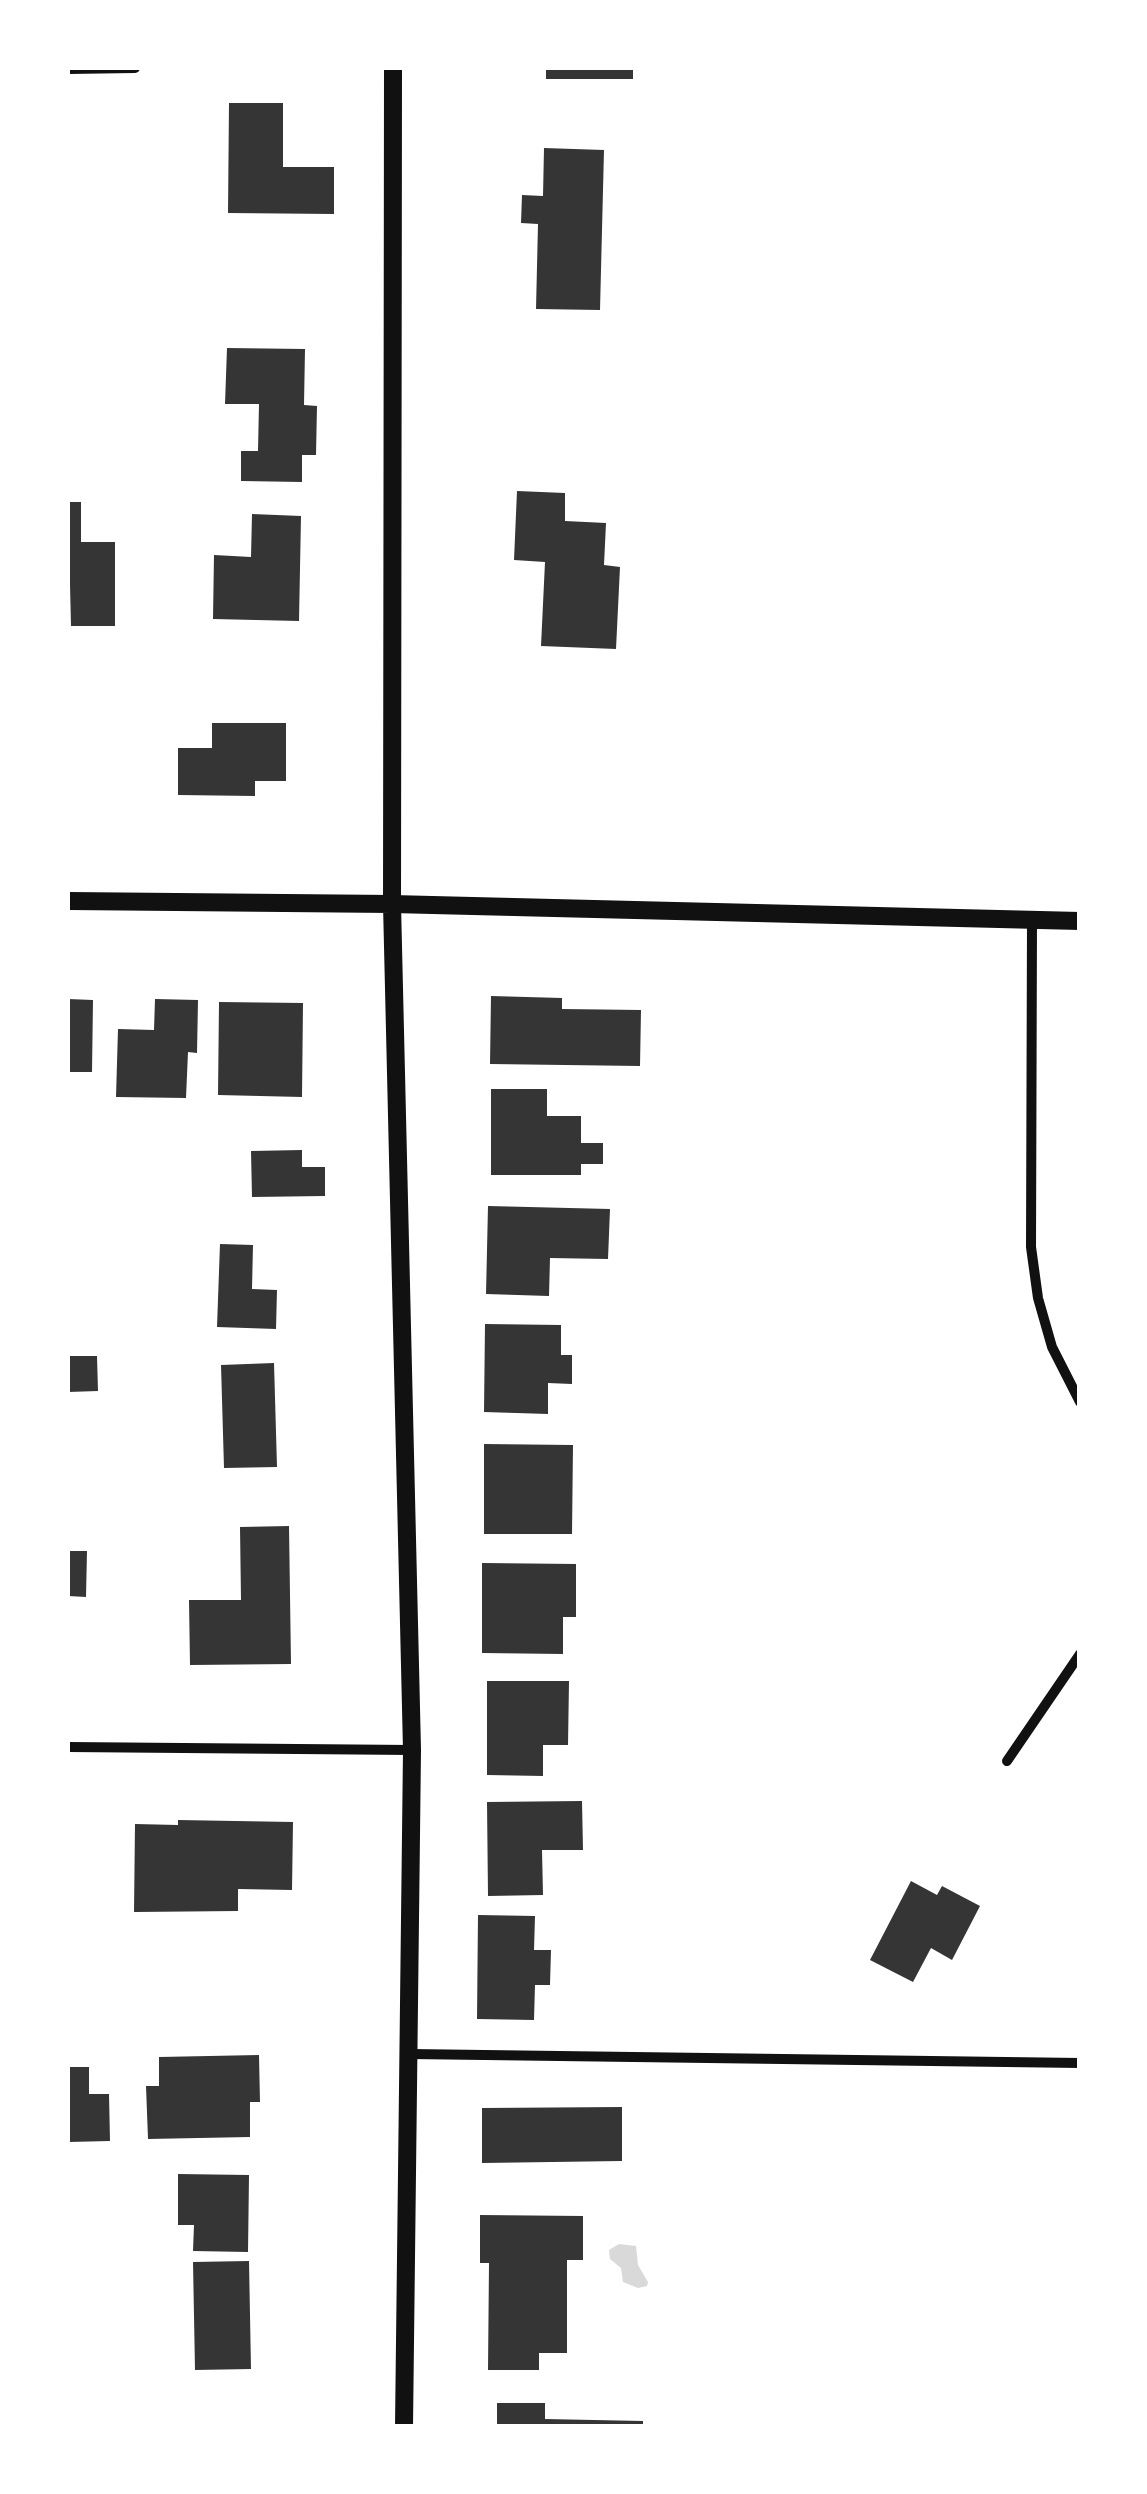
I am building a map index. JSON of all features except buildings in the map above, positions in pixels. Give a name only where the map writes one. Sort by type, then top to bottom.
[{"type":"street","points":[[68,69],[135,68]]},
{"type":"street","points":[[394,68],[392,904],[412,1750],[404,2426]]},
{"type":"street","points":[[68,901],[392,904],[1080,920]]},
{"type":"street","points":[[1032,920],[1031,1247],[1038,1298],[1052,1347],[1080,1402]]},
{"type":"street","points":[[1007,1761],[1080,1654]]},
{"type":"street","points":[[68,1746],[412,1750]]},
{"type":"street","points":[[410,2054],[1080,2063]]},
{"type":"shaded area","points":[[619,2244],[636,2246],[638,2265],[647,2286],[638,2288],[623,2282],[621,2268],[610,2259],[609,2250]]}]
